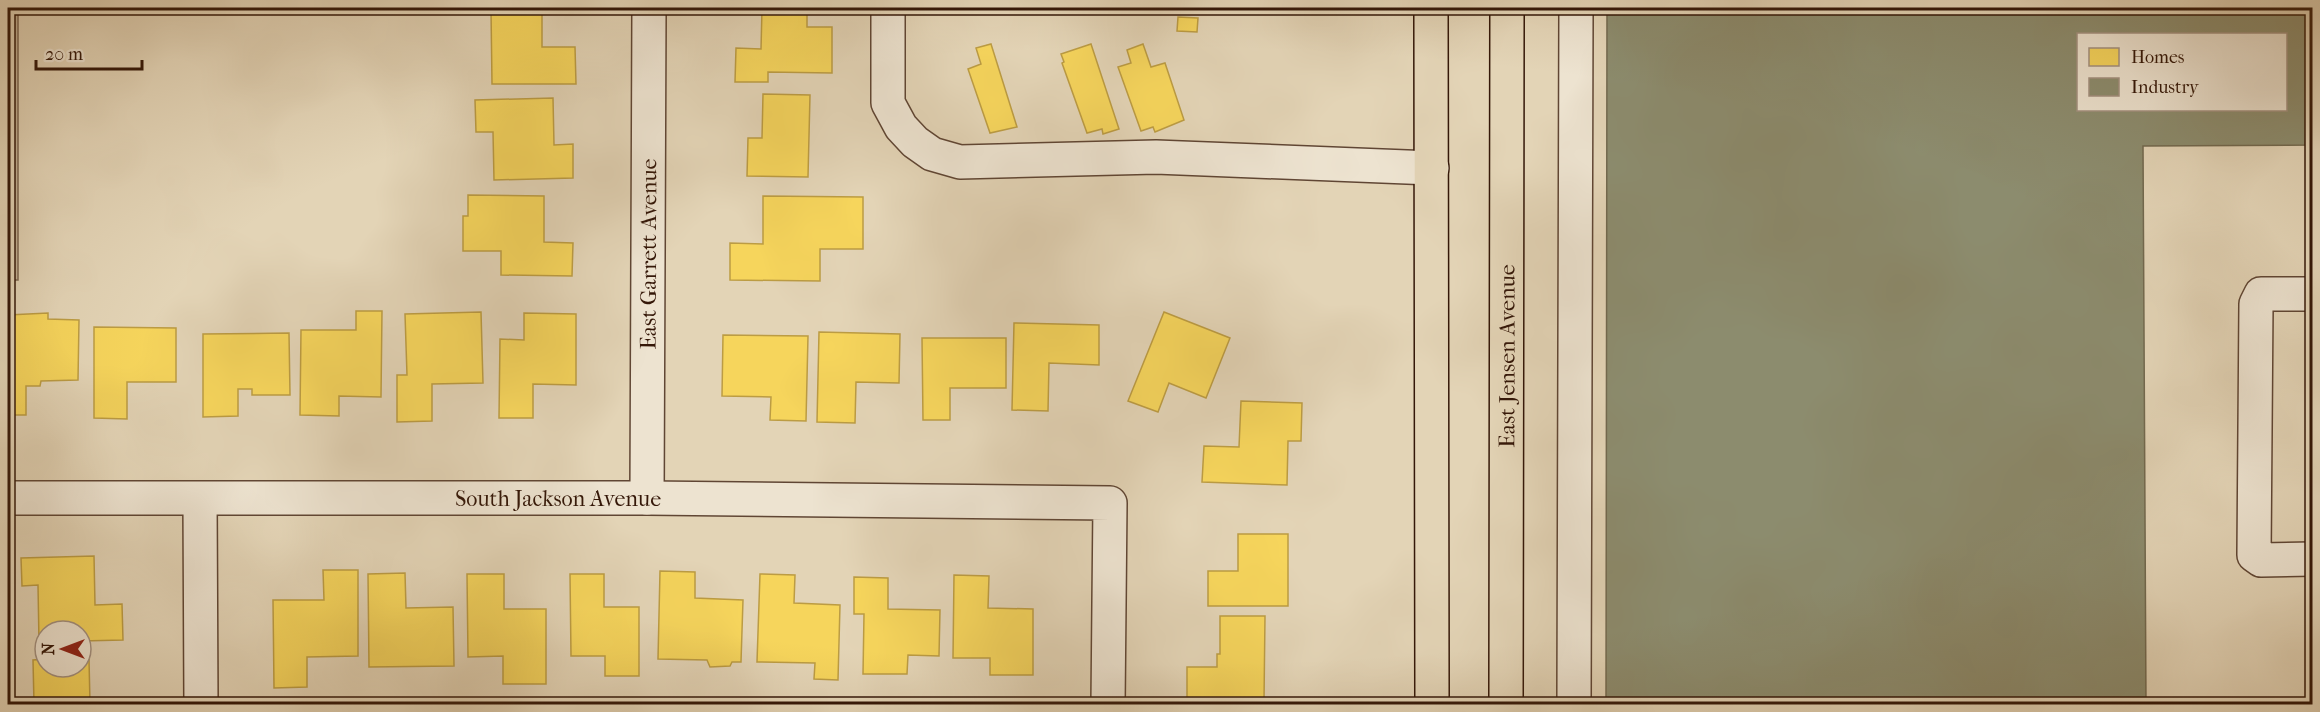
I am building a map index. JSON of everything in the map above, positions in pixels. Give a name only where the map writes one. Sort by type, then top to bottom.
[{"type":"main road","points":[[1431,8],[1432,705]]},
{"type":"main road","name":"East Jensen Avenue","points":[[1506,705],[1507,8]]},
{"type":"street","name":"East Garrett Avenue","points":[[647,498],[649,8]]},
{"type":"street","points":[[888,8],[888,103],[901,127],[932,154],[960,162],[1156,158],[1432,168]]},
{"type":"street","points":[[1574,705],[1576,8]]},
{"type":"street","points":[[2313,294],[2261,294],[2256,304],[2254,555],[2261,560],[2313,559]]},
{"type":"street","name":"South Jackson Avenue","points":[[8,498],[200,500],[647,498],[1110,502],[1108,705]]},
{"type":"street","points":[[200,500],[201,705]]},
{"type":"shaded area","points":[[8,8],[18,8],[18,280],[8,280]]},
{"type":"building: Homes","points":[[762,8],[807,8],[807,27],[832,27],[832,73],[768,72],[768,82],[735,82],[736,48],[761,49]]},
{"type":"building: Homes","points":[[491,10],[542,10],[542,47],[575,47],[576,84],[492,84]]},
{"type":"building: Homes","points":[[1178,17],[1198,18],[1197,32],[1177,31]]},
{"type":"building: Homes","points":[[991,44],[1017,127],[990,133],[968,69],[981,64],[976,48]]},
{"type":"building: Homes","points":[[1091,44],[1119,129],[1103,134],[1102,129],[1087,133],[1062,63],[1064,62],[1061,54]]},
{"type":"building: Homes","points":[[1143,44],[1151,67],[1165,63],[1184,120],[1155,132],[1153,127],[1141,131],[1118,67],[1131,63],[1127,50]]},
{"type":"building: Homes","points":[[763,94],[810,95],[808,177],[747,176],[748,138],[762,138]]},
{"type":"building: Homes","points":[[553,98],[554,145],[573,144],[573,178],[494,180],[493,132],[476,132],[475,100]]},
{"type":"building: Homes","points":[[468,195],[544,196],[544,242],[573,243],[572,276],[501,275],[501,251],[463,251],[463,216],[468,216]]},
{"type":"building: Homes","points":[[763,196],[863,197],[863,249],[820,249],[820,281],[730,280],[730,243],[763,244]]},
{"type":"building: Homes","points":[[356,311],[382,311],[381,397],[339,396],[339,416],[300,415],[301,330],[356,330]]},
{"type":"building: Homes","points":[[481,312],[483,383],[432,384],[432,421],[397,422],[397,375],[407,375],[405,314]]},
{"type":"building: Homes","points":[[1164,312],[1230,338],[1206,398],[1169,383],[1158,412],[1128,401]]},
{"type":"building: Homes","points":[[48,313],[48,319],[79,320],[78,380],[41,381],[40,386],[26,386],[26,415],[8,415],[8,315]]},
{"type":"building: Homes","points":[[524,313],[576,314],[576,385],[533,384],[533,418],[499,418],[500,339],[524,340]]},
{"type":"building: Homes","points":[[1014,323],[1099,325],[1099,365],[1049,363],[1048,411],[1012,410]]},
{"type":"building: Homes","points":[[94,327],[176,328],[176,382],[127,382],[127,419],[94,418]]},
{"type":"building: Homes","points":[[819,332],[900,334],[899,383],[856,382],[855,423],[817,422]]},
{"type":"building: Homes","points":[[289,333],[290,395],[252,395],[252,389],[238,389],[238,416],[203,417],[203,334]]},
{"type":"building: Homes","points":[[723,335],[808,336],[806,421],[770,420],[771,397],[722,396]]},
{"type":"building: Homes","points":[[922,338],[1006,338],[1006,388],[950,388],[950,420],[923,420]]},
{"type":"building: Homes","points":[[1241,401],[1302,403],[1301,441],[1288,441],[1287,485],[1202,482],[1204,446],[1239,447]]},
{"type":"building: Homes","points":[[1238,534],[1288,534],[1288,606],[1208,606],[1208,571],[1238,571]]},
{"type":"building: Homes","points":[[94,556],[95,605],[122,604],[123,640],[93,641],[93,619],[39,619],[38,585],[22,586],[21,558]]},
{"type":"building: Homes","points":[[323,570],[358,570],[358,656],[307,657],[307,687],[274,688],[273,600],[324,600]]},
{"type":"building: Homes","points":[[660,571],[695,572],[695,598],[743,600],[741,662],[732,662],[730,666],[710,667],[707,660],[658,659]]},
{"type":"building: Homes","points":[[405,573],[406,608],[453,607],[454,666],[369,667],[368,574]]},
{"type":"building: Homes","points":[[467,574],[504,574],[504,609],[546,609],[546,684],[503,684],[503,656],[468,657]]},
{"type":"building: Homes","points":[[570,574],[604,574],[604,607],[639,607],[639,676],[605,676],[605,656],[571,656]]},
{"type":"building: Homes","points":[[760,574],[795,575],[794,603],[840,605],[838,680],[814,679],[815,663],[757,662]]},
{"type":"building: Homes","points":[[954,575],[989,576],[988,608],[1033,609],[1033,675],[990,675],[990,658],[953,658]]},
{"type":"building: Homes","points":[[854,577],[888,578],[888,609],[940,610],[939,656],[908,655],[907,674],[863,674],[864,614],[854,614]]},
{"type":"building: Homes","points":[[1220,616],[1265,616],[1264,701],[1187,700],[1187,667],[1217,667],[1217,654],[1220,654]]},
{"type":"building: Homes","points":[[33,679],[89,679],[90,704],[34,704]]},
{"type":"building: Industry","points":[[1607,8],[2312,8],[2312,145],[2143,146],[2146,704],[1606,704]]}]
